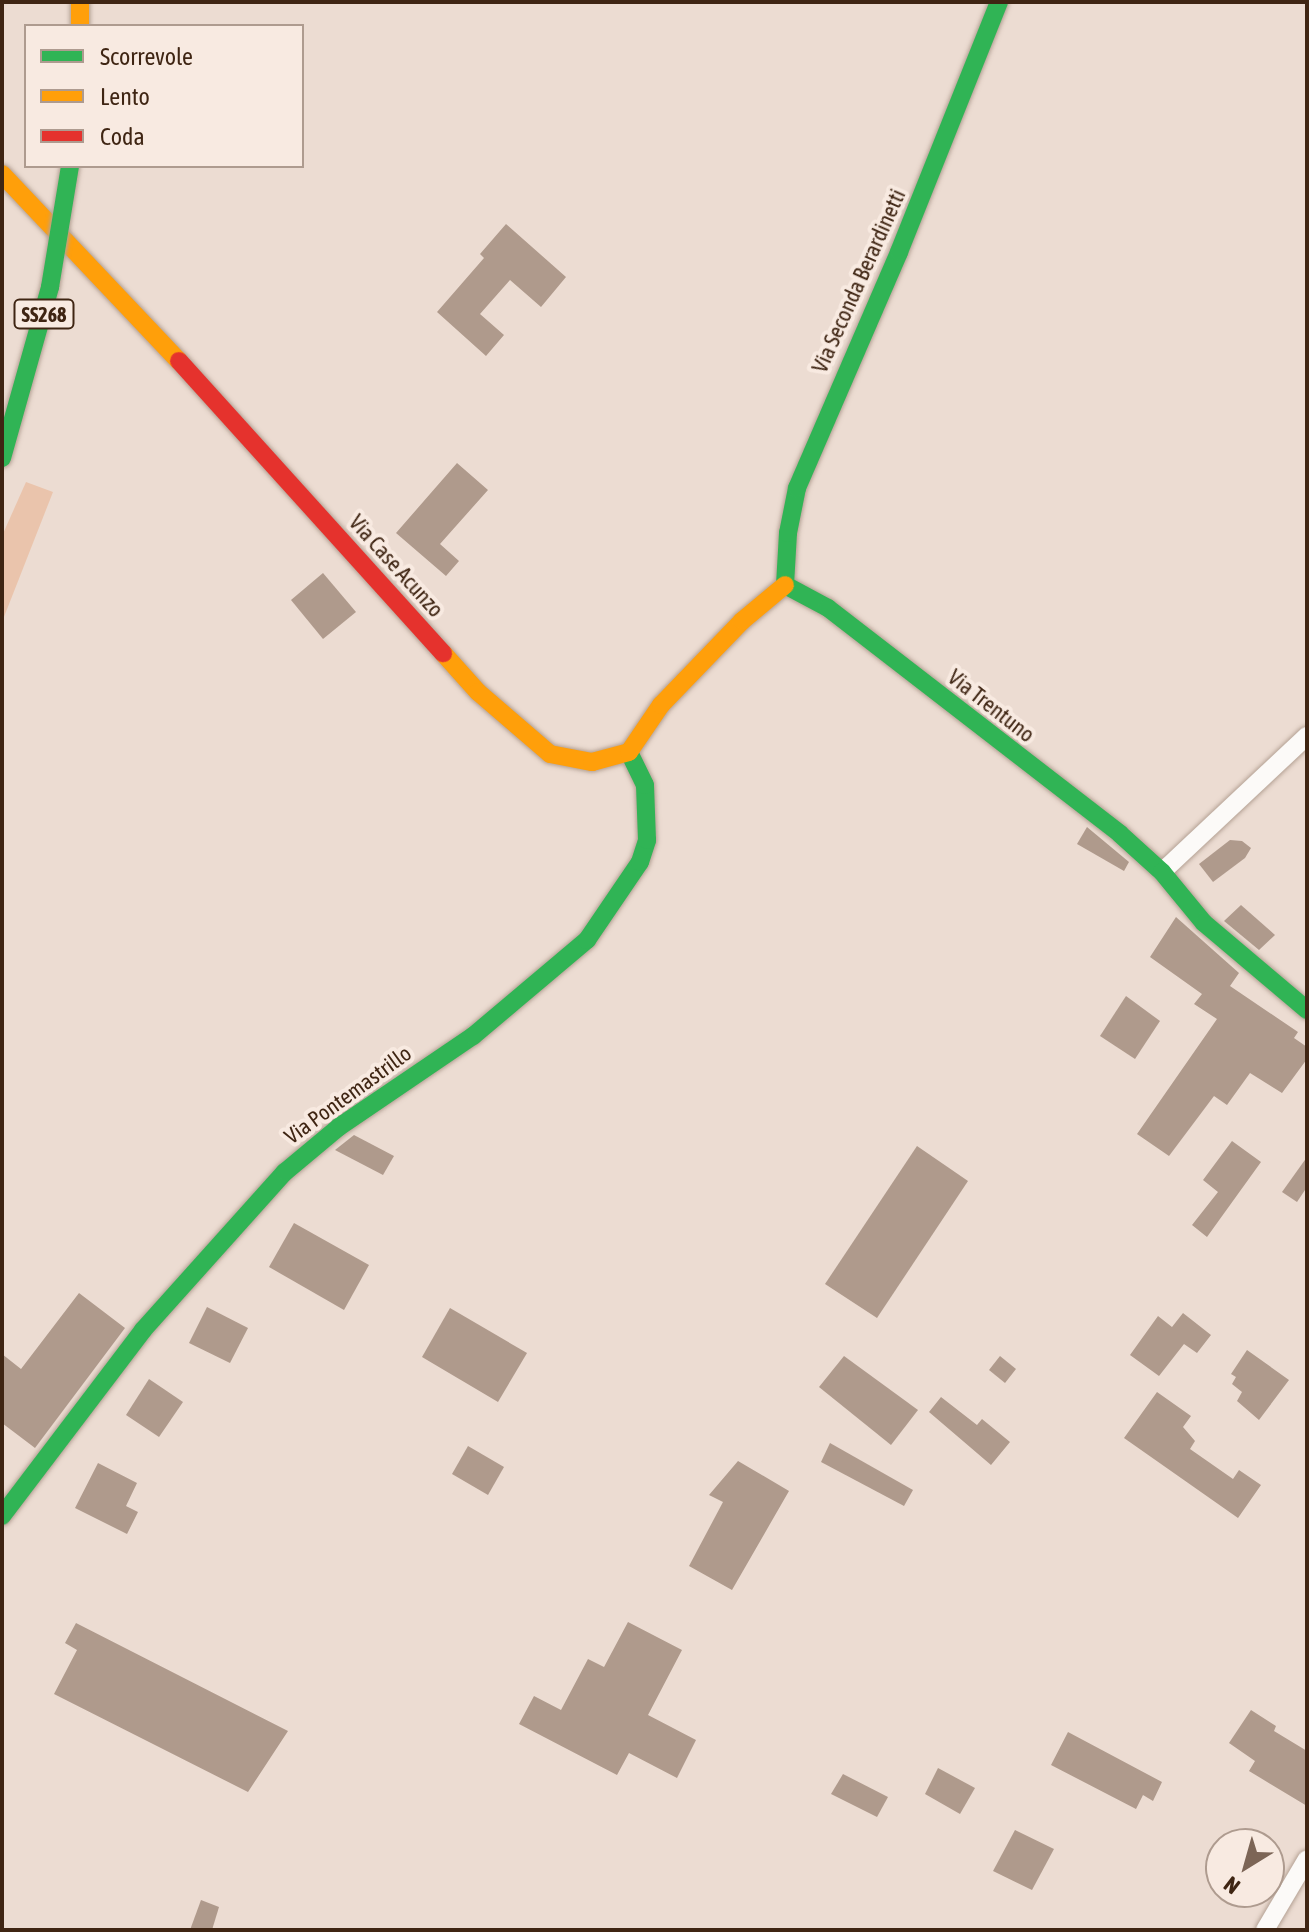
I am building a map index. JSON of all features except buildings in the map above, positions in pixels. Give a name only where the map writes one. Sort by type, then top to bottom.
[{"type":"main road","points":[[80,2],[80,24]]},
{"type":"main road","name":"Via Seconda Berardinetti","points":[[785,585],[788,533],[797,488],[905,239],[999,2]]},
{"type":"main road","name":"SS268","points":[[2,458],[50,287],[70,168]]},
{"type":"main road","name":"Via Case Acunzo","points":[[2,174],[214,399],[478,692],[550,754],[592,762],[629,752]]},
{"type":"main road","points":[[629,752],[661,705],[742,621],[785,585]]},
{"type":"main road","name":"Via Trentuno","points":[[785,585],[828,608],[1120,834],[1162,872],[1204,923],[1307,1010]]},
{"type":"main road","name":"Via Pontemastrillo","points":[[2,1516],[143,1330],[223,1237],[285,1172],[339,1127],[484,1028],[587,940],[640,862],[647,840],[645,785],[638,765],[629,752]]},
{"type":"street","points":[[1162,872],[1307,736]]},
{"type":"street","points":[[1265,1930],[1307,1859]]},
{"type":"shaded area","points":[[26,482],[53,492],[2,622],[2,536]]},
{"type":"traffic: fast","points":[[785,585],[788,533],[797,488],[899,252],[999,2]]},
{"type":"traffic: fast","points":[[2,458],[50,287],[70,168]]},
{"type":"traffic: fast","points":[[785,585],[828,608],[1120,834],[1162,872],[1204,923],[1307,1010]]},
{"type":"traffic: fast","points":[[2,1516],[143,1330],[285,1172],[339,1127],[473,1036],[587,940],[640,862],[647,840],[645,785],[629,752]]},
{"type":"traffic: slow","points":[[80,2],[80,24]]},
{"type":"traffic: slow","points":[[2,174],[179,361]]},
{"type":"traffic: slow","points":[[443,653],[478,692],[550,754],[592,762],[629,752],[661,705],[742,621],[785,585]]},
{"type":"traffic: jam","points":[[179,361],[443,653]]}]
